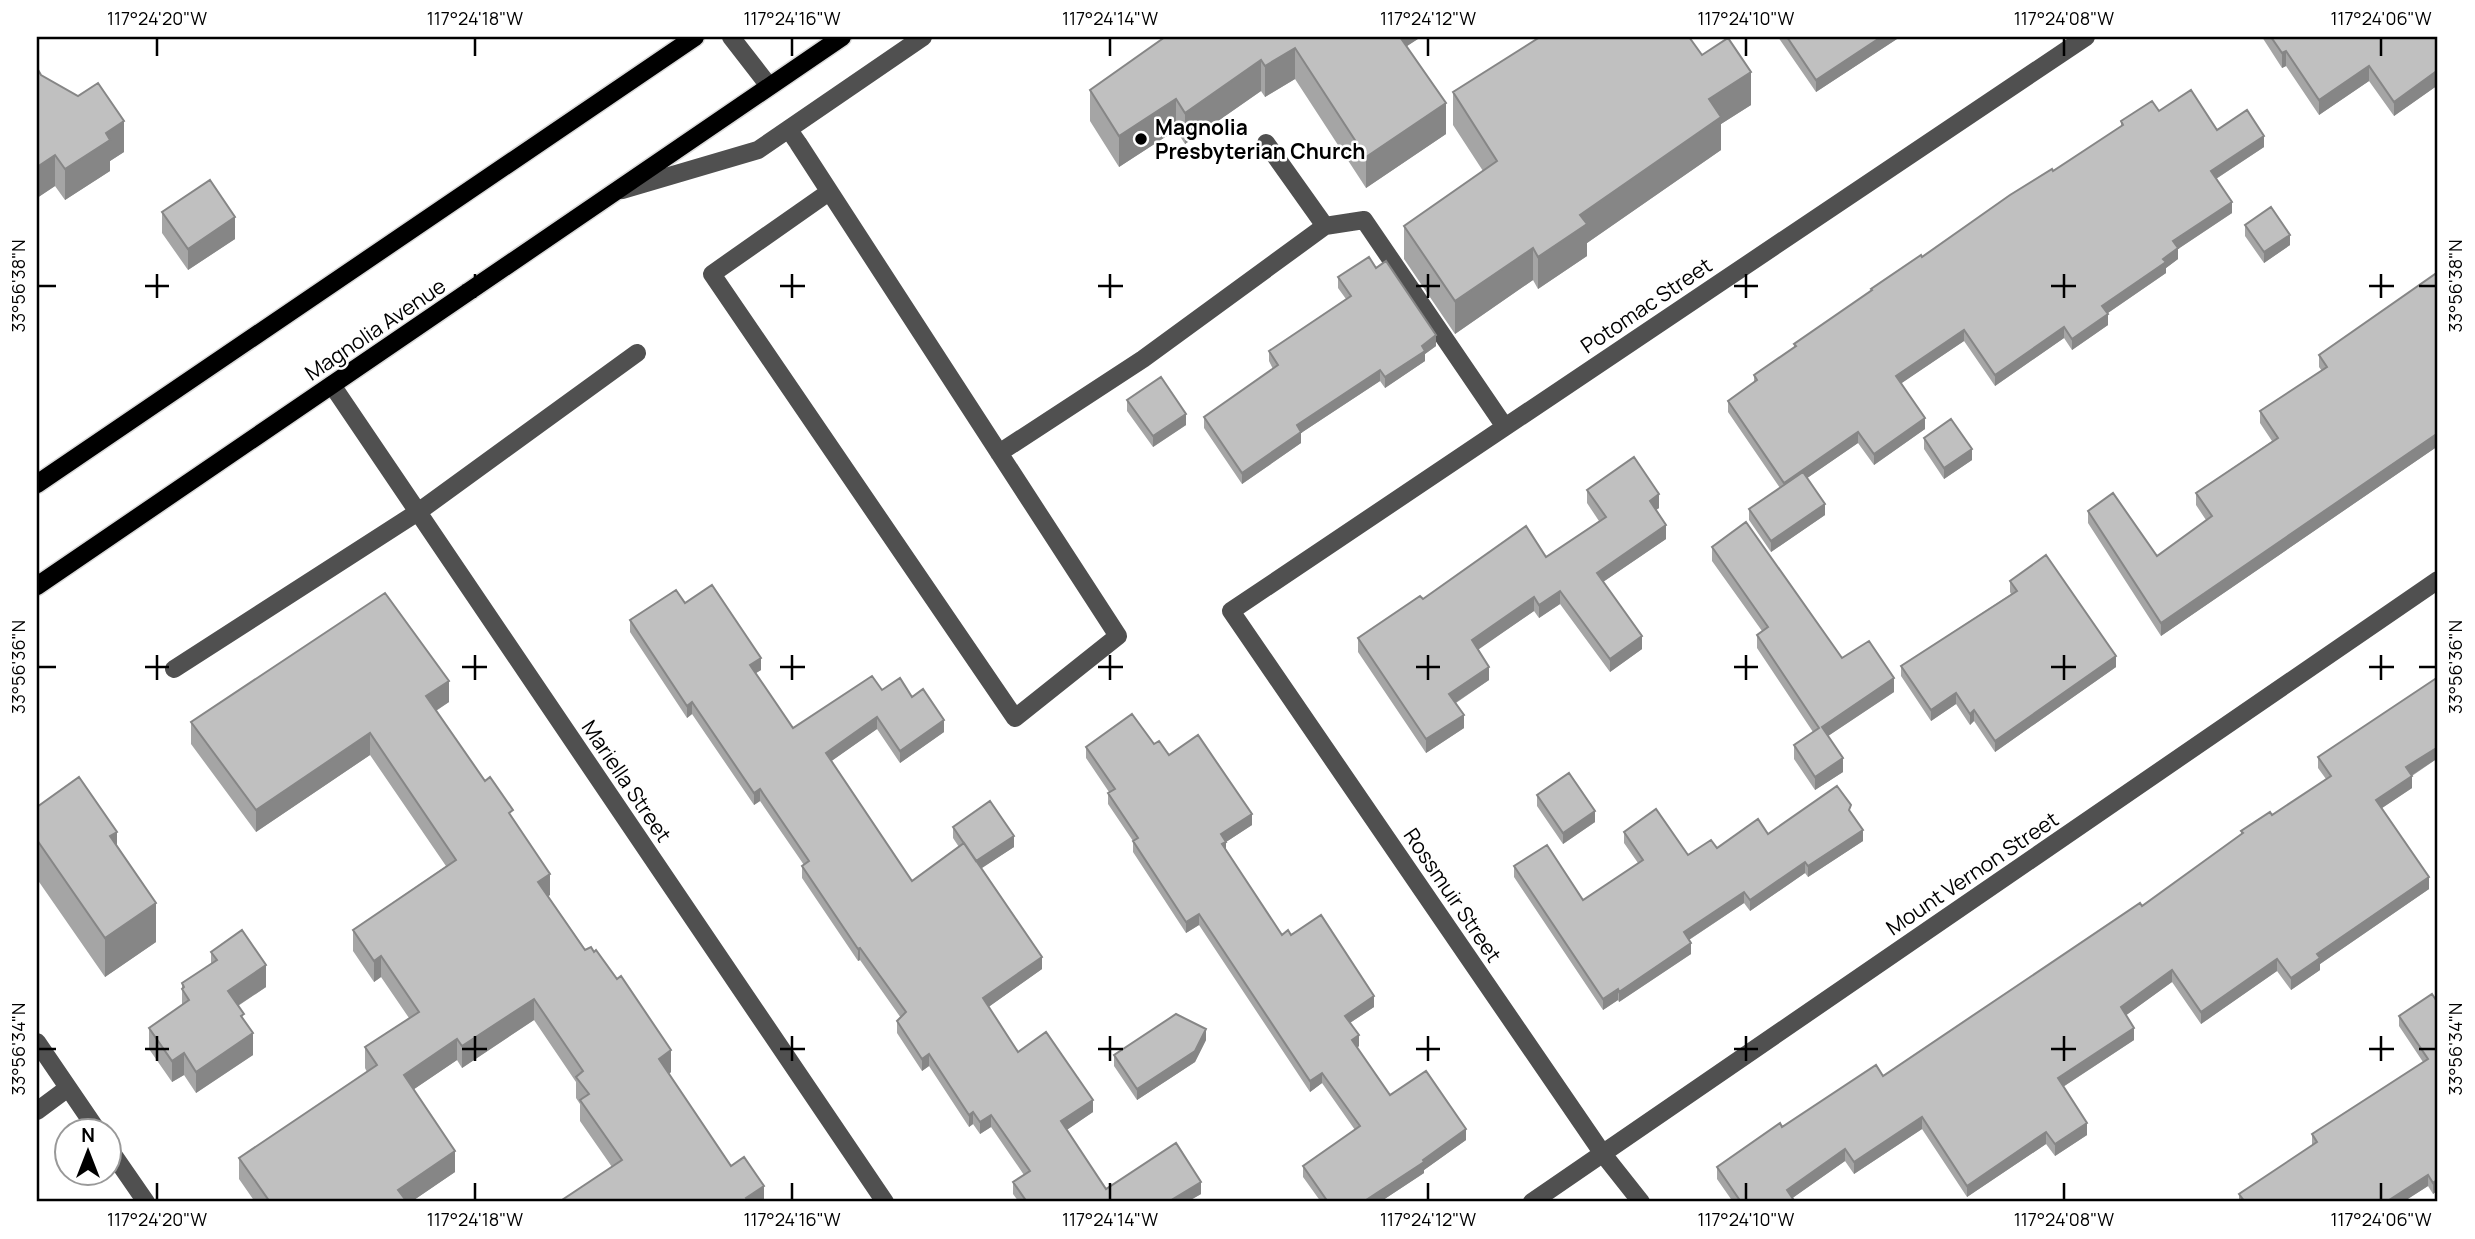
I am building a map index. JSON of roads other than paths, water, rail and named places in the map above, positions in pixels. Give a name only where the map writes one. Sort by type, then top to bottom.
[{"type":"main road","points":[[37,484],[695,37]]},
{"type":"main road","name":"Magnolia Avenue","points":[[37,586],[842,37]]},
{"type":"street","points":[[731,37],[769,86]]},
{"type":"street","points":[[615,192],[758,150],[923,37]]},
{"type":"street","name":"Potomac Street","points":[[1231,611],[2086,37]]},
{"type":"street","points":[[789,130],[1118,636],[1015,718],[712,274],[829,192]]},
{"type":"street","points":[[1266,143],[1325,226]]},
{"type":"street","points":[[999,453],[1143,359],[1325,226],[1364,220],[1505,427]]},
{"type":"street","points":[[174,669],[418,512],[637,353]]},
{"type":"street","name":"Mariella Street","points":[[332,386],[885,1202]]},
{"type":"street","name":"Mount Vernon Street","points":[[1532,1202],[2438,580]]},
{"type":"street","name":"Rossmuir Street","points":[[1231,611],[1603,1154],[1641,1202]]},
{"type":"street","points":[[37,1042],[87,1116]]},
{"type":"street","points":[[37,1111],[68,1088]]},
{"type":"street","points":[[122,1167],[146,1202]]},
{"type":"place","name":"Magnolia Presbyterian Church","points":[[1141,139]]}]
